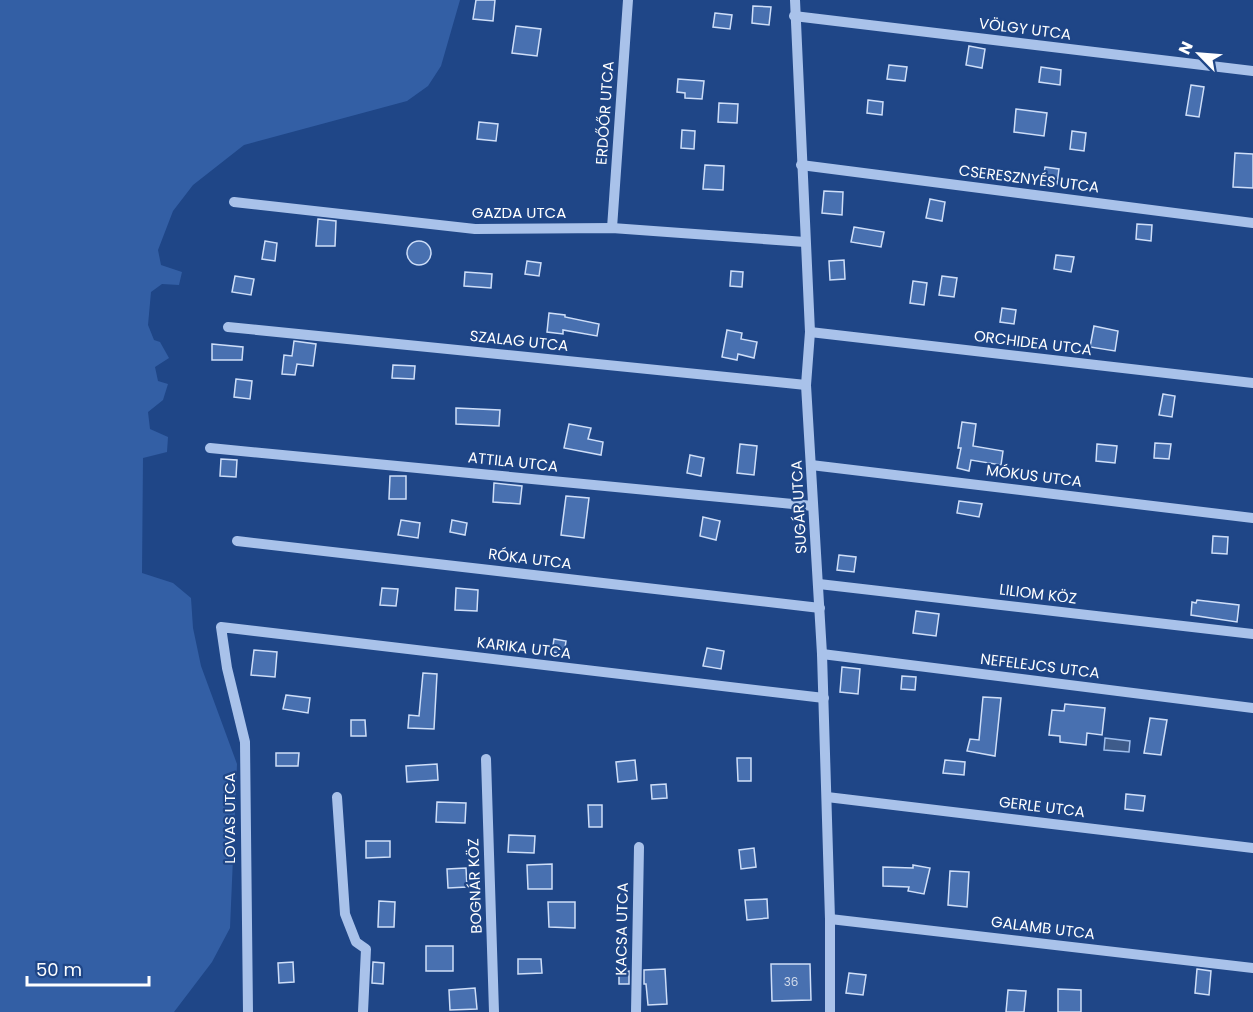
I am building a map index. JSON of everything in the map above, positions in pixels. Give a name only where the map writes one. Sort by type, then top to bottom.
[{"type":"street","name":"ERDŐŐR UTCA","points":[[612,228],[628,0]]},
{"type":"street","name":"SUGÁR UTCA","points":[[795,0],[810,332],[806,385],[824,698],[830,1012]]},
{"type":"street","name":"VÖLGY UTCA","points":[[794,16],[1253,71]]},
{"type":"street","name":"CSERESZNYÉS UTCA","points":[[801,165],[1253,223]]},
{"type":"street","name":"GAZDA UTCA","points":[[234,202],[475,229],[612,228],[805,242]]},
{"type":"street","name":"SZALAG UTCA","points":[[228,327],[806,385]]},
{"type":"street","name":"ORCHIDEA UTCA","points":[[810,332],[1253,383]]},
{"type":"street","name":"ATTILA UTCA","points":[[210,448],[813,506]]},
{"type":"street","name":"MÓKUS UTCA","points":[[811,465],[1253,518]]},
{"type":"street","name":"RÓKA UTCA","points":[[237,541],[820,608]]},
{"type":"street","name":"LILIOM KÖZ","points":[[819,584],[1253,634]]},
{"type":"street","name":"KARIKA UTCA","points":[[221,627],[824,698]]},
{"type":"street","name":"LOVAS UTCA","points":[[221,627],[227,668],[245,742],[248,1012]]},
{"type":"street","name":"NEFELEJCS UTCA","points":[[822,654],[1253,708]]},
{"type":"street","name":"BOGNÁR KÖZ","points":[[486,759],[494,1012]]},
{"type":"street","points":[[337,797],[345,914],[356,942],[366,949],[363,1012]]},
{"type":"street","name":"GERLE UTCA","points":[[827,797],[1253,848]]},
{"type":"street","name":"KACSA UTCA","points":[[636,1012],[639,847]]},
{"type":"street","name":"GALAMB UTCA","points":[[830,919],[1253,968]]},
{"type":"shaded area","points":[[0,0],[460,0],[441,66],[428,86],[407,101],[244,145],[193,185],[173,211],[158,250],[161,265],[182,272],[179,285],[162,284],[151,292],[148,325],[154,340],[160,342],[169,358],[155,367],[158,381],[168,384],[163,400],[148,412],[150,429],[168,437],[167,452],[143,458],[142,573],[173,583],[191,598],[193,628],[201,666],[237,764],[230,928],[212,962],[174,1012],[0,1012]]},
{"type":"shaded area","points":[[1105,738],[1130,741],[1129,752],[1104,750]]},
{"type":"building","points":[[476,0],[495,0],[493,21],[473,19]]},
{"type":"building","points":[[753,6],[771,7],[769,25],[752,23]]},
{"type":"building","points":[[715,13],[732,15],[730,29],[713,27]]},
{"type":"building","points":[[516,26],[541,29],[537,56],[512,53]]},
{"type":"building","points":[[969,46],[985,49],[982,68],[966,65]]},
{"type":"building","points":[[889,65],[907,67],[905,81],[887,79]]},
{"type":"building","points":[[1041,67],[1061,70],[1060,85],[1039,82]]},
{"type":"building","points":[[678,79],[704,81],[702,99],[685,98],[685,93],[677,92]]},
{"type":"building","points":[[1191,85],[1204,87],[1199,117],[1186,115]]},
{"type":"building","points":[[868,100],[883,102],[882,115],[867,113]]},
{"type":"building","points":[[719,103],[738,104],[737,123],[718,122]]},
{"type":"building","points":[[1016,109],[1047,113],[1044,136],[1014,132]]},
{"type":"building","points":[[479,122],[498,124],[496,141],[477,139]]},
{"type":"building","points":[[682,130],[695,131],[694,149],[681,148]]},
{"type":"building","points":[[1072,131],[1086,133],[1084,151],[1070,149]]},
{"type":"building","points":[[1235,153],[1253,154],[1253,188],[1233,187]]},
{"type":"building","points":[[705,165],[724,166],[723,190],[703,189]]},
{"type":"building","points":[[1045,167],[1059,169],[1057,184],[1043,182]]},
{"type":"building","points":[[824,191],[843,192],[842,215],[822,213]]},
{"type":"building","points":[[930,199],[945,202],[942,221],[926,218]]},
{"type":"building","points":[[318,219],[336,221],[335,246],[316,246]]},
{"type":"building","points":[[1137,224],[1152,225],[1151,241],[1136,239]]},
{"type":"building","points":[[854,227],[884,232],[881,247],[851,242]]},
{"type":"building","points":[[265,241],[277,243],[275,261],[262,259]]},
{"type":"building","points":[[419,241],[427,245],[431,253],[427,261],[419,265],[411,261],[407,253],[411,245]]},
{"type":"building","points":[[1056,255],[1074,257],[1071,272],[1054,269]]},
{"type":"building","points":[[844,260],[845,279],[830,280],[829,261]]},
{"type":"building","points":[[527,261],[541,263],[539,276],[525,274]]},
{"type":"building","points":[[731,271],[743,272],[742,287],[730,286]]},
{"type":"building","points":[[465,272],[492,274],[491,288],[464,286]]},
{"type":"building","points":[[235,276],[254,279],[251,295],[232,292]]},
{"type":"building","points":[[942,276],[957,278],[954,297],[939,295]]},
{"type":"building","points":[[913,281],[927,283],[924,305],[910,303]]},
{"type":"building","points":[[1002,308],[1016,310],[1014,324],[1000,322]]},
{"type":"building","points":[[549,313],[599,324],[597,336],[563,330],[563,334],[547,332]]},
{"type":"building","points":[[1094,326],[1118,331],[1115,351],[1090,347]]},
{"type":"building","points":[[727,330],[742,333],[741,339],[757,342],[754,358],[738,354],[737,360],[722,357]]},
{"type":"building","points":[[294,341],[316,344],[313,366],[297,364],[295,375],[282,374],[284,355],[292,356]]},
{"type":"building","points":[[212,344],[243,347],[242,360],[212,360]]},
{"type":"building","points":[[393,365],[415,366],[414,379],[392,378]]},
{"type":"building","points":[[236,379],[252,381],[250,399],[234,397]]},
{"type":"building","points":[[1163,394],[1175,396],[1172,417],[1159,415]]},
{"type":"building","points":[[456,408],[500,410],[499,426],[456,424]]},
{"type":"building","points":[[962,422],[976,424],[973,446],[1003,451],[1001,465],[971,460],[969,471],[957,468],[961,448],[958,448]]},
{"type":"building","points":[[569,424],[591,428],[588,439],[603,442],[601,455],[564,448]]},
{"type":"building","points":[[1155,443],[1171,444],[1169,459],[1154,458]]},
{"type":"building","points":[[740,444],[757,446],[754,475],[737,473]]},
{"type":"building","points":[[1097,444],[1117,446],[1115,463],[1096,461]]},
{"type":"building","points":[[690,455],[704,458],[701,476],[687,473]]},
{"type":"building","points":[[221,459],[237,460],[236,477],[220,476]]},
{"type":"building","points":[[390,476],[406,476],[406,499],[389,499]]},
{"type":"building","points":[[494,483],[522,486],[520,504],[493,502]]},
{"type":"building","points":[[566,496],[589,498],[584,538],[561,535]]},
{"type":"building","points":[[959,501],[982,504],[979,517],[957,513]]},
{"type":"building","points":[[703,517],[720,521],[716,540],[700,536]]},
{"type":"building","points":[[401,520],[420,523],[418,538],[398,535]]},
{"type":"building","points":[[452,520],[467,523],[465,535],[450,532]]},
{"type":"building","points":[[1213,536],[1228,537],[1227,554],[1212,553]]},
{"type":"building","points":[[839,555],[856,557],[854,572],[837,570]]},
{"type":"building","points":[[382,588],[398,589],[396,606],[380,605]]},
{"type":"building","points":[[456,588],[478,590],[477,611],[455,610]]},
{"type":"building","points":[[1197,600],[1239,605],[1237,622],[1191,615],[1192,602],[1196,603]]},
{"type":"building","points":[[916,611],[939,614],[936,636],[913,633]]},
{"type":"building","points":[[554,639],[566,641],[564,654],[552,652]]},
{"type":"building","points":[[707,648],[724,651],[721,669],[703,666]]},
{"type":"building","points":[[254,650],[277,652],[275,677],[251,675]]},
{"type":"building","points":[[842,667],[860,669],[858,694],[840,692]]},
{"type":"building","points":[[423,673],[437,674],[434,729],[408,728],[409,715],[419,716]]},
{"type":"building","points":[[902,676],[916,677],[915,690],[901,689]]},
{"type":"building","points":[[286,695],[310,698],[308,713],[283,709]]},
{"type":"building","points":[[983,697],[1001,698],[995,756],[967,751],[970,739],[979,740]]},
{"type":"building","points":[[1065,704],[1105,708],[1102,735],[1087,733],[1086,745],[1060,742],[1060,736],[1049,735],[1052,710],[1064,711]]},
{"type":"building","points":[[1150,718],[1167,720],[1161,755],[1144,753]]},
{"type":"building","points":[[351,720],[365,720],[366,736],[351,736]]},
{"type":"building","points":[[276,753],[299,753],[298,766],[276,766]]},
{"type":"building","points":[[737,758],[751,758],[751,781],[738,781]]},
{"type":"building","points":[[635,760],[637,780],[618,782],[616,762]]},
{"type":"building","points":[[945,760],[965,762],[964,775],[943,773]]},
{"type":"building","points":[[437,764],[438,780],[407,782],[406,766]]},
{"type":"building","points":[[666,784],[667,798],[652,799],[651,785]]},
{"type":"building","points":[[1126,794],[1145,796],[1143,811],[1125,809]]},
{"type":"building","points":[[437,802],[466,803],[465,823],[436,822]]},
{"type":"building","points":[[588,805],[602,805],[602,827],[589,827]]},
{"type":"building","points":[[509,835],[535,836],[534,853],[508,852]]},
{"type":"building","points":[[366,841],[390,841],[390,857],[366,858]]},
{"type":"building","points":[[754,848],[756,867],[741,869],[739,850]]},
{"type":"building","points":[[552,864],[552,889],[528,889],[527,865]]},
{"type":"building","points":[[913,865],[930,868],[924,894],[908,891],[909,887],[883,886],[883,867],[913,868]]},
{"type":"building","points":[[466,868],[467,887],[448,888],[447,869]]},
{"type":"building","points":[[950,871],[969,872],[967,907],[948,905]]},
{"type":"building","points":[[767,899],[768,918],[747,920],[745,900]]},
{"type":"building","points":[[379,901],[395,902],[394,927],[378,927]]},
{"type":"building","points":[[548,902],[575,902],[575,928],[549,927]]},
{"type":"building","points":[[426,946],[453,946],[453,971],[426,971]]},
{"type":"building","points":[[518,959],[541,959],[542,973],[518,974]]},
{"type":"building","points":[[293,962],[294,982],[279,983],[278,963]]},
{"type":"building","points":[[373,962],[384,963],[383,984],[372,983]]},
{"type":"building","points":[[771,964],[810,964],[811,1000],[772,1001]]},
{"type":"building","points":[[665,969],[667,1004],[648,1005],[644,970]]},
{"type":"building","points":[[1197,969],[1211,971],[1209,995],[1195,993]]},
{"type":"building","points":[[629,971],[629,984],[619,984],[619,972]]},
{"type":"building","points":[[849,973],[866,975],[863,995],[846,993]]},
{"type":"building","points":[[475,988],[477,1009],[450,1010],[449,990]]},
{"type":"building","points":[[1058,989],[1081,990],[1081,1012],[1058,1012]]},
{"type":"building","points":[[1008,990],[1026,991],[1024,1012],[1006,1012]]}]
